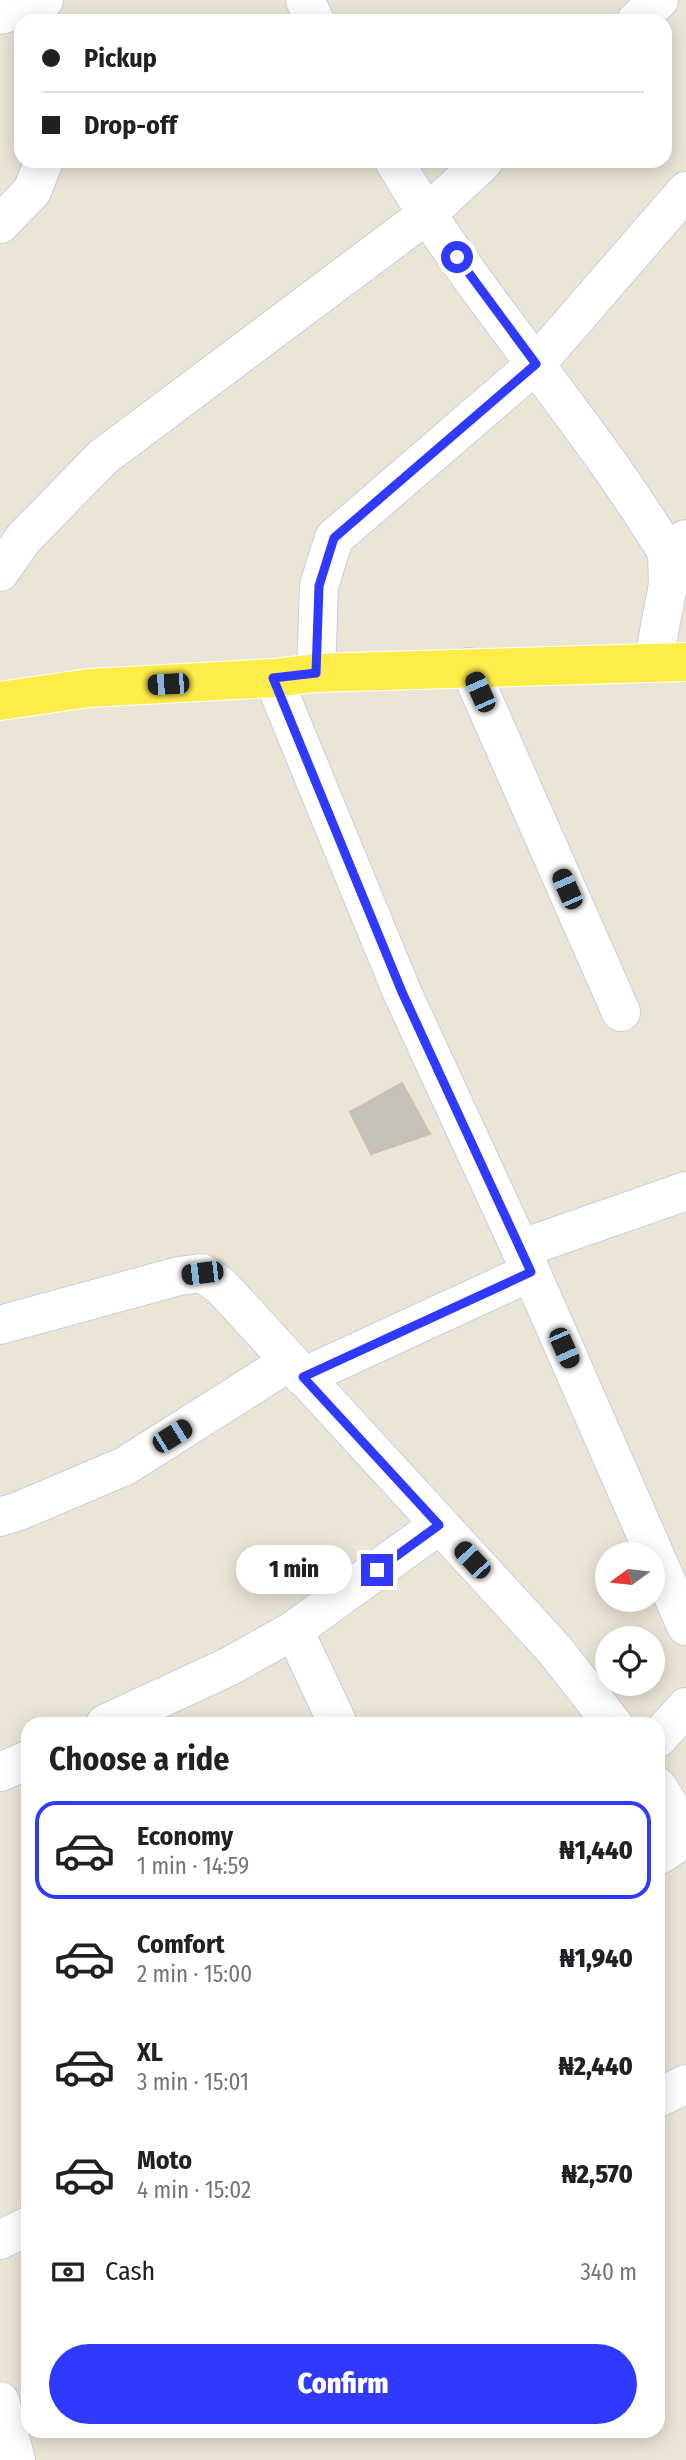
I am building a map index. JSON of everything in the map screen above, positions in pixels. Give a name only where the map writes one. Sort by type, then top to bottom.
[{"type":"main road","points":[[0,701],[89,688],[273,678],[316,673],[669,663]]},
{"type":"street","points":[[0,15],[44,0]]},
{"type":"street","points":[[644,14],[659,0]]},
{"type":"street","points":[[0,224],[32,191],[41,168]]},
{"type":"street","points":[[398,168],[426,215],[536,364],[677,545],[668,584],[669,663]]},
{"type":"street","points":[[0,572],[23,539],[103,457],[426,215],[476,168]]},
{"type":"street","points":[[316,673],[319,586],[334,538],[536,364],[686,191]]},
{"type":"street","points":[[469,667],[621,1012]]},
{"type":"street","points":[[273,678],[402,992],[525,1261],[686,1626]]},
{"type":"street","points":[[0,1517],[125,1466],[296,1369],[525,1261],[686,1191]]},
{"type":"street","points":[[0,1325],[179,1276],[202,1273],[220,1286],[554,1649],[607,1717]]},
{"type":"street","points":[[134,1717],[294,1630],[439,1525]]},
{"type":"street","points":[[294,1630],[335,1717]]},
{"type":"street","points":[[665,1730],[686,1707]]},
{"type":"street","points":[[0,1772],[21,1762]]},
{"type":"street","points":[[665,1799],[686,1835],[665,1851]]},
{"type":"street","points":[[665,2094],[686,2084]]},
{"type":"street","points":[[0,2241],[21,2230]]},
{"type":"building","points":[[402,1083],[430,1134],[371,1154],[350,1112]]},
{"type":"route","points":[[377,1570],[439,1525],[303,1377],[531,1272],[402,992],[273,678],[316,673],[319,586],[334,538],[536,364],[457,257]]}]
